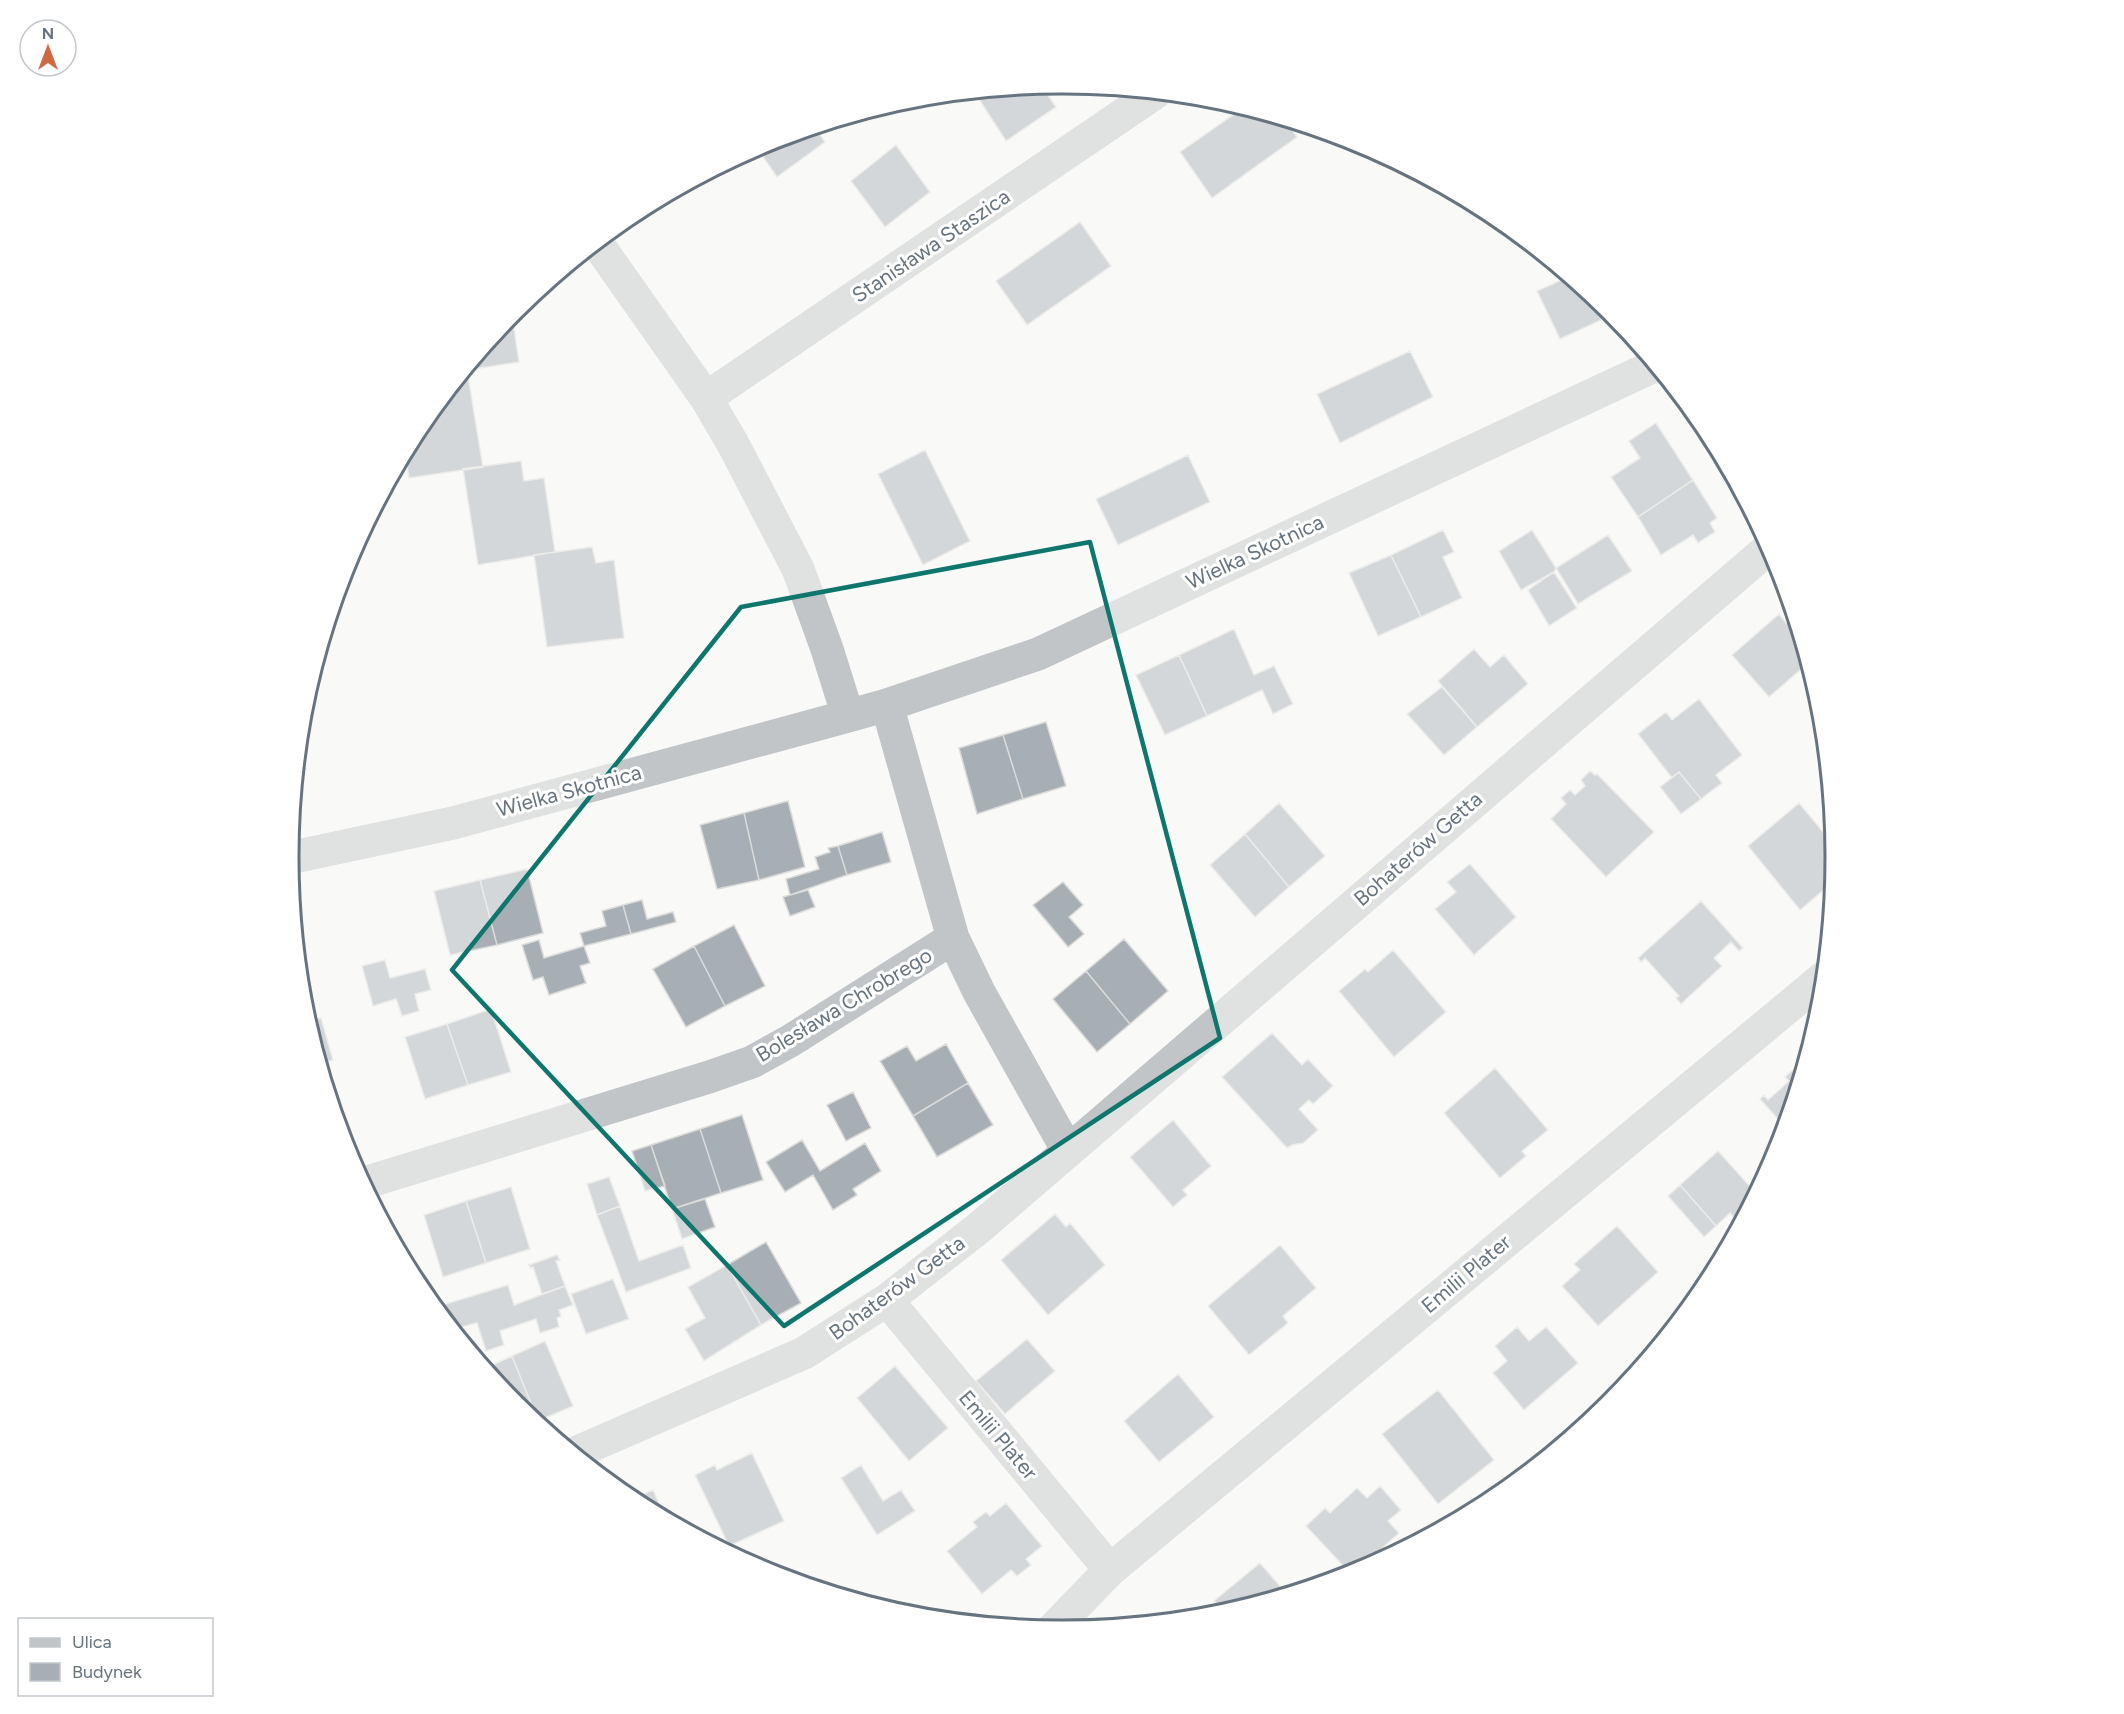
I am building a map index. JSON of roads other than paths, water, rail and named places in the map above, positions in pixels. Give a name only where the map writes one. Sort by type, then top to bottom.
[{"type":"street","name":"Stanisława Staszica","points":[[706,398],[1146,99]]},
{"type":"street","points":[[602,249],[706,398],[733,444],[798,569],[848,716]]},
{"type":"street","name":"Wielka Skotnica","points":[[299,856],[453,823],[848,716],[1038,654],[1647,369]]},
{"type":"street","name":"Bohaterów Getta","points":[[583,1450],[804,1353],[887,1300],[980,1227],[1761,555]]},
{"type":"street","name":"Bolesława Chrobrego","points":[[372,1181],[752,1062],[790,1041],[953,938],[887,705]]},
{"type":"street","points":[[953,938],[979,992],[1068,1151]]},
{"type":"street","name":"Emilii Plater","points":[[1062,1620],[1110,1570],[1813,986]]},
{"type":"street","name":"Emilii Plater","points":[[887,1300],[1110,1570]]}]
